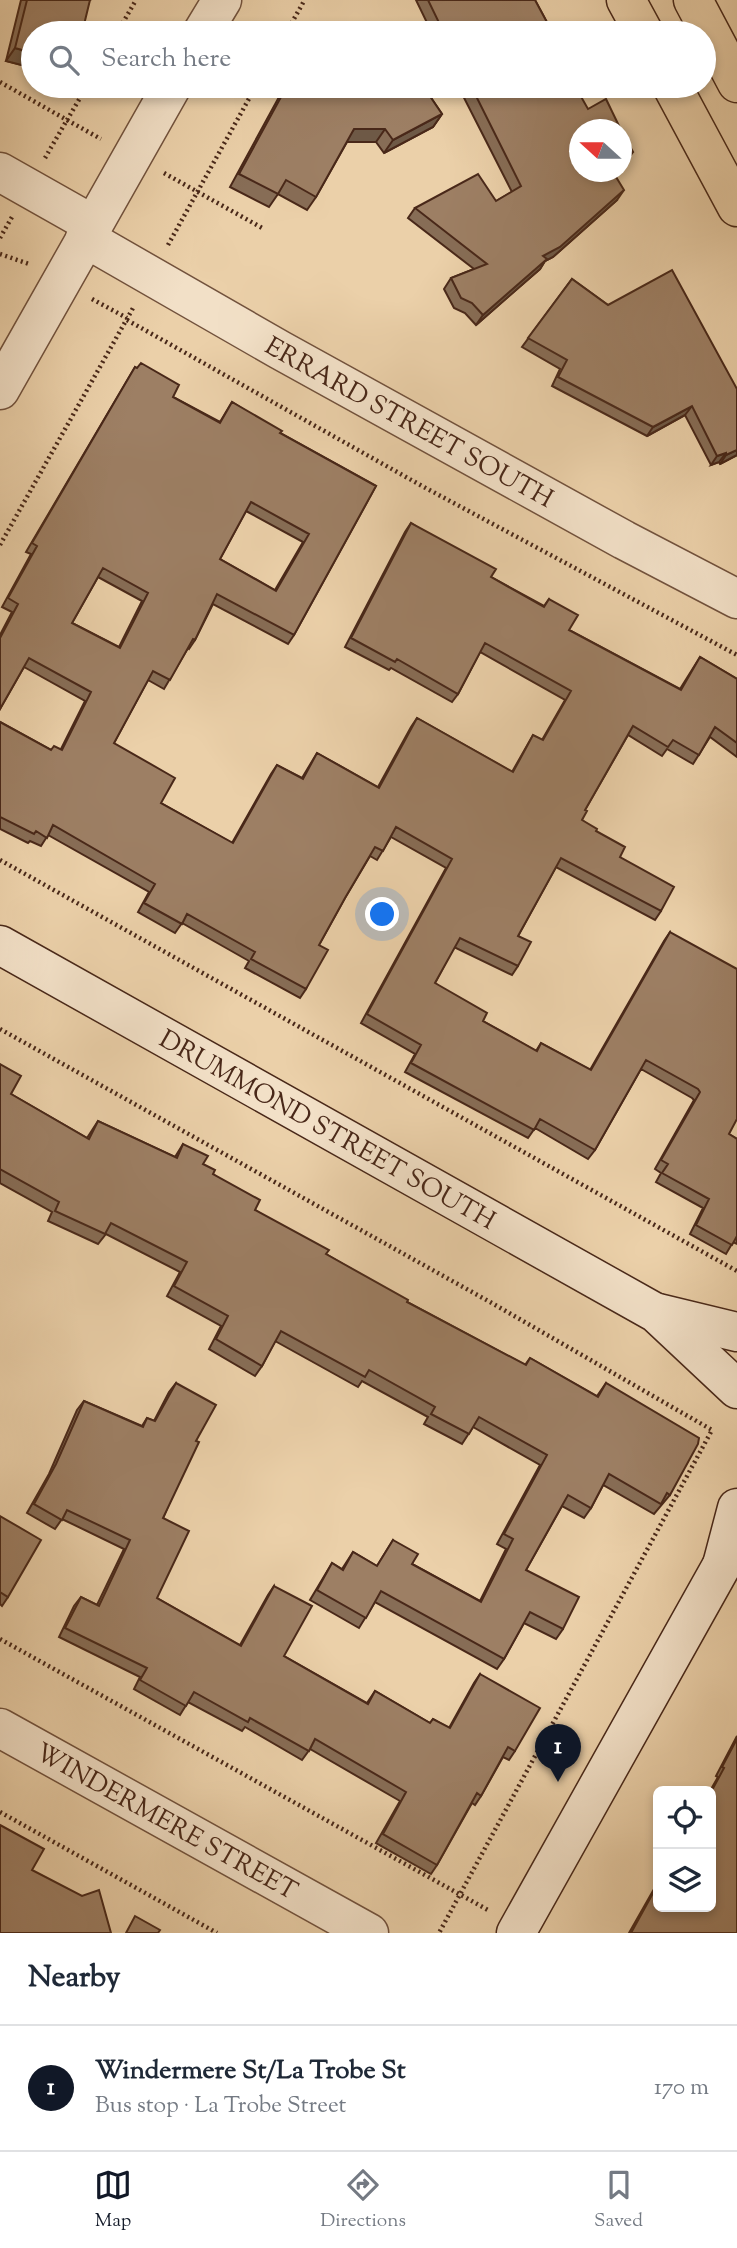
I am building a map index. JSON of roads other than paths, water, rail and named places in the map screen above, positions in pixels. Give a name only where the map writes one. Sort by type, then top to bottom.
[{"type":"highway","points":[[626,0],[637,21]]},
{"type":"highway","points":[[693,0],[704,21]]},
{"type":"highway","points":[[716,43],[737,83]]},
{"type":"highway","points":[[678,98],[737,206]]},
{"type":"street","points":[[209,21],[222,0]]},
{"type":"street","points":[[0,390],[165,98]]},
{"type":"street","name":"ERRARD STREET SOUTH","points":[[0,172],[151,276],[612,534],[737,599]]},
{"type":"street","name":"DRUMMOND STREET SOUTH","points":[[0,945],[656,1312],[737,1390]]},
{"type":"street","name":"DRUMMOND STREET SOUTH","points":[[656,1312],[737,1332]]},
{"type":"street","points":[[516,1933],[730,1557],[737,1508]]},
{"type":"street","name":"WINDERMERE STREET","points":[[0,1728],[369,1933]]},
{"type":"place","name":"Windermere St/La Trobe St","points":[[558,1782]]}]
